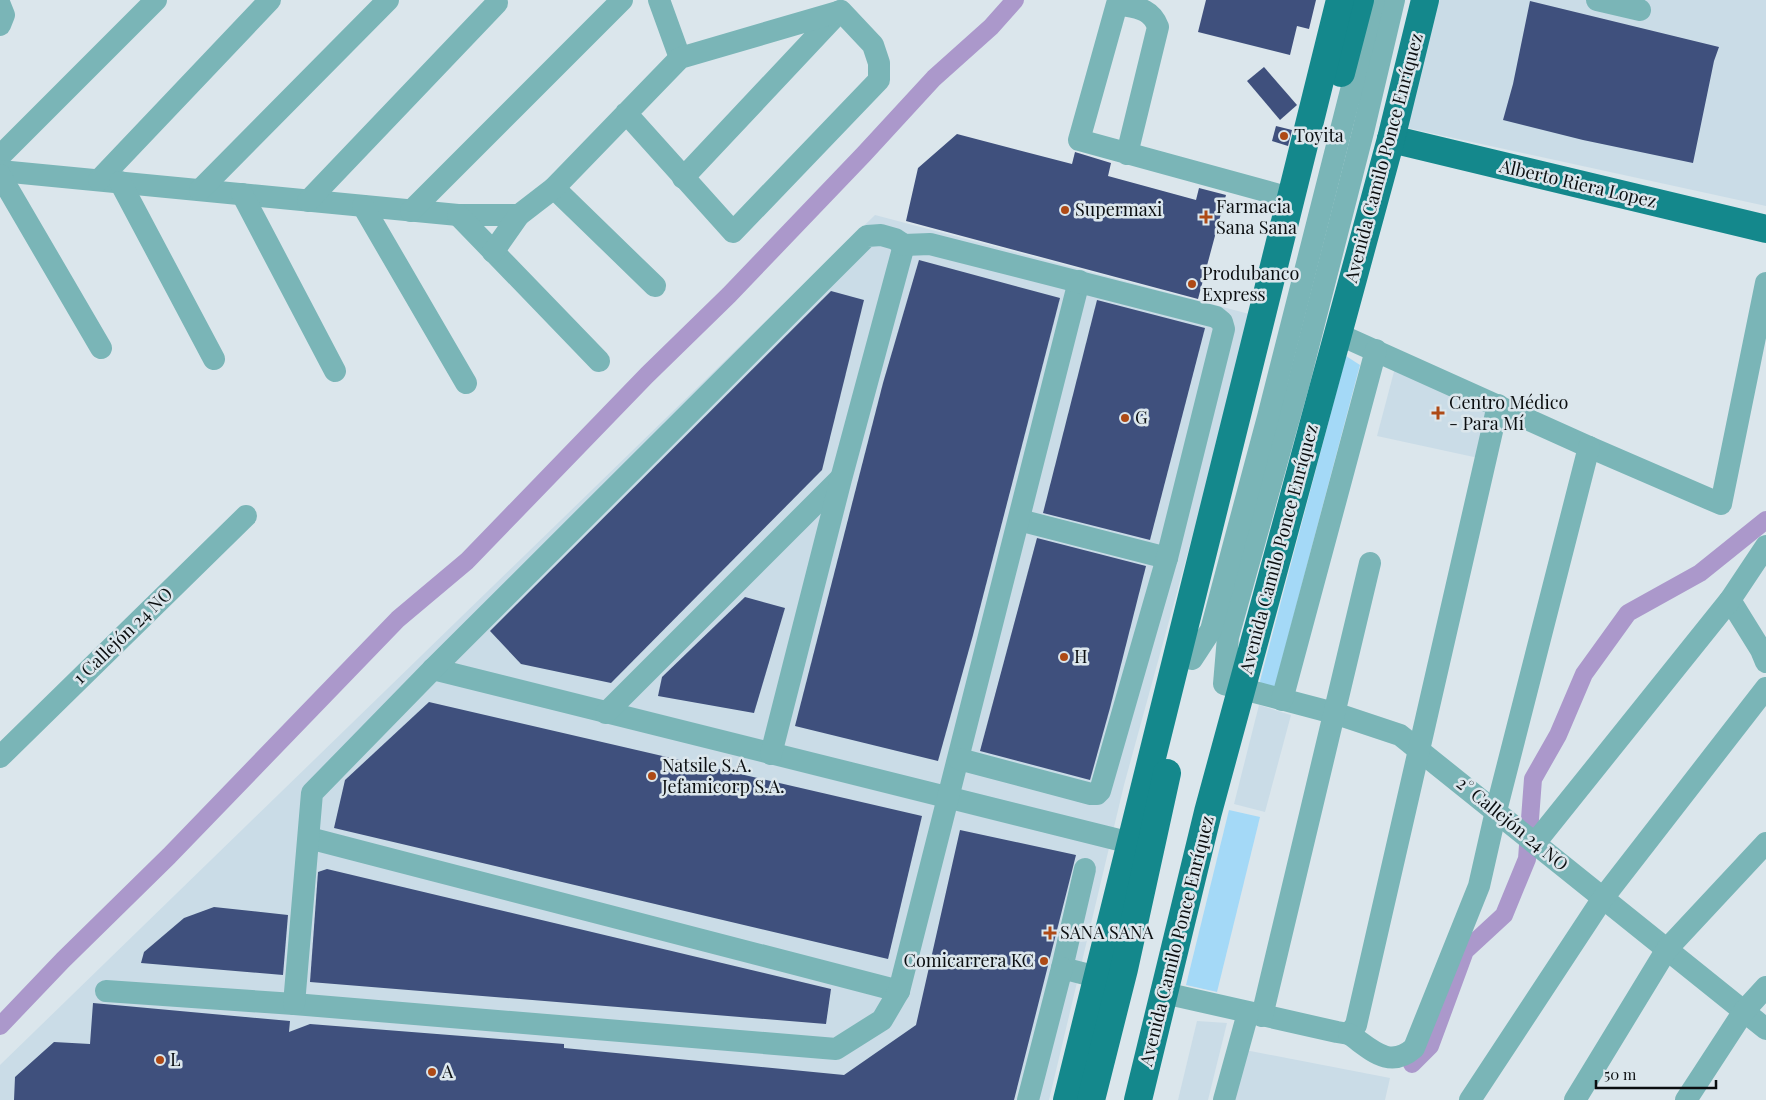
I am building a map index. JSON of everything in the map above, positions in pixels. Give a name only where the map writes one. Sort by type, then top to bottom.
[{"type":"main road","points":[[1067,1100],[1340,0]]},
{"type":"main road","points":[[1091,1100],[1124,969],[1192,659],[1223,531],[1276,317],[1360,0]]},
{"type":"main road","name":"Avenida Camilo Ponce Enríquez","points":[[1121,1100],[1216,712],[1232,687],[1253,644],[1338,334],[1377,136],[1407,0]]},
{"type":"main road","name":"Avenida Camilo Ponce Enríquez","points":[[1138,1100],[1208,812],[1232,687],[1314,361],[1377,136],[1425,0]]},
{"type":"main road","name":"Alberto Riera Lopez","points":[[1377,136],[1766,229]]},
{"type":"main road","points":[[1314,361],[1338,334],[1330,304]]},
{"type":"main road","points":[[1207,598],[1200,565],[1223,531]]},
{"type":"main road","points":[[1153,755],[1192,659]]},
{"type":"street","points":[[0,156],[156,0]]},
{"type":"street","points":[[109,181],[270,0]]},
{"type":"street","points":[[200,190],[388,0]]},
{"type":"street","points":[[411,210],[622,0]]},
{"type":"street","points":[[659,0],[680,58]]},
{"type":"street","points":[[1192,659],[1212,630],[1374,0]]},
{"type":"street","name":"Avenida Camilo Ponce Enríquez","points":[[1232,687],[1228,637],[1299,382],[1377,136],[1394,0]]},
{"type":"street","points":[[1597,0],[1640,10]]},
{"type":"street","points":[[308,201],[497,4]]},
{"type":"street","points":[[1127,154],[1158,27],[1154,17],[1146,11],[1117,4],[1079,140],[1127,154],[1291,198]]},
{"type":"street","points":[[0,5],[4,15],[0,25]]},
{"type":"street","points":[[493,252],[520,215],[554,188],[680,58],[840,11]]},
{"type":"street","points":[[626,113],[733,232],[879,80],[879,63],[873,45],[840,11]]},
{"type":"street","points":[[683,178],[840,11]]},
{"type":"street","points":[[0,171],[458,215],[520,215]]},
{"type":"street","points":[[0,174],[101,348]]},
{"type":"street","points":[[109,181],[214,359]]},
{"type":"street","points":[[554,188],[654,286]]},
{"type":"street","points":[[242,194],[335,371]]},
{"type":"street","points":[[363,206],[466,383]]},
{"type":"street","points":[[458,215],[599,361]]},
{"type":"street","points":[[294,1004],[312,793],[432,669],[867,236],[881,235],[904,245],[930,244],[1079,281],[1216,317],[1222,322],[1224,328],[1167,558],[1100,791],[1097,794],[1091,794],[959,759]]},
{"type":"street","points":[[771,754],[841,479],[904,245]]},
{"type":"street","points":[[106,991],[294,1004],[836,1049],[882,1020],[899,991],[1079,281]]},
{"type":"street","points":[[1338,334],[1721,504],[1766,283]]},
{"type":"street","points":[[1282,700],[1376,350]]},
{"type":"street","points":[[1349,1034],[1356,1025],[1498,405]]},
{"type":"street","points":[[1164,993],[1349,1034],[1387,1058],[1397,1058],[1406,1055],[1414,1048],[1479,886],[1496,811],[1589,447]]},
{"type":"street","points":[[606,713],[841,479]]},
{"type":"street","name":"1 Callejón 24 NO","points":[[0,757],[246,516]]},
{"type":"street","points":[[1019,520],[1167,558]]},
{"type":"street","points":[[1535,843],[1730,600],[1766,546]]},
{"type":"street","points":[[1225,1100],[1255,1014],[1334,713],[1370,563]]},
{"type":"street","points":[[1730,600],[1764,654]]},
{"type":"street","points":[[432,669],[1131,843]]},
{"type":"street","name":"2° Callejón 24 NO","points":[[1232,687],[1334,713],[1400,735],[1766,1029]]},
{"type":"street","points":[[1470,1100],[1603,898],[1766,688]]},
{"type":"street","points":[[309,838],[899,991]]},
{"type":"street","points":[[1575,1100],[1667,949],[1766,843]]},
{"type":"street","points":[[1028,1100],[1085,869]]},
{"type":"street","points":[[1062,968],[1098,977]]},
{"type":"street","points":[[1686,1100],[1744,1011],[1766,987]]},
{"type":"shaded area","points":[[1434,0],[1766,0],[1766,206],[1403,127]]},
{"type":"shaded area","points":[[875,215],[1253,315],[1124,785],[1049,1100],[0,1100],[0,1065]]},
{"type":"shaded area","points":[[1346,356],[1360,365],[1275,686],[1262,688],[1260,681]]},
{"type":"shaded area","name":"Centro Médico - Para Mí","points":[[1396,364],[1492,407],[1483,459],[1377,436]]},
{"type":"shaded area","points":[[1259,705],[1291,715],[1265,812],[1234,804]]},
{"type":"shaded area","points":[[1229,810],[1260,817],[1217,992],[1186,985]]},
{"type":"shaded area","points":[[1197,1021],[1227,1023],[1208,1100],[1178,1100]]},
{"type":"shaded area","points":[[1245,1050],[1390,1078],[1385,1100],[1233,1100]]},
{"type":"building","points":[[1206,0],[1316,0],[1309,29],[1297,26],[1290,55],[1198,32]]},
{"type":"building","points":[[1530,1],[1719,47],[1714,61],[1693,163],[1583,140],[1503,120],[1513,84]]},
{"type":"building","points":[[1264,67],[1297,105],[1280,120],[1247,81]]},
{"type":"building","name":"Toyita","points":[[1276,126],[1292,130],[1288,146],[1272,141]]},
{"type":"building","name":"Supermaxi","points":[[957,134],[1072,164],[1075,152],[1111,163],[1108,176],[1196,200],[1199,188],[1226,195],[1198,299],[906,221],[918,168]]},
{"type":"building","points":[[919,260],[1060,298],[973,635],[938,761],[795,726],[883,383]]},
{"type":"building","points":[[831,291],[864,300],[822,470],[611,683],[521,664],[490,631]]},
{"type":"building","name":"G","points":[[1097,300],[1205,328],[1150,540],[1043,513]]},
{"type":"building","name":"H","points":[[1037,538],[1146,566],[1090,780],[980,751]]},
{"type":"building","points":[[745,597],[785,608],[754,713],[658,696],[662,677]]},
{"type":"building","points":[[429,702],[922,816],[888,959],[334,828],[345,780]]},
{"type":"building","points":[[960,830],[1076,855],[1014,1100],[14,1100],[15,1077],[54,1042],[90,1044],[93,1003],[290,1021],[289,1032],[310,1024],[564,1044],[564,1048],[844,1075],[916,1025]]},
{"type":"building","points":[[327,869],[831,989],[826,1024],[310,982],[318,872]]},
{"type":"building","points":[[214,907],[288,915],[283,975],[141,963],[144,952],[184,918]]},
{"type":"waterway","points":[[0,1026],[63,960],[169,856],[398,619],[467,561],[647,375],[729,295],[934,78],[991,27],[1015,0]]},
{"type":"waterway","points":[[1412,1064],[1430,1046],[1465,951],[1504,915],[1527,859],[1533,779],[1558,735],[1584,674],[1628,613],[1700,573],[1766,520]]},
{"type":"place","name":"Toyita","points":[[1284,136]]},
{"type":"place","name":"Supermaxi","points":[[1065,210]]},
{"type":"place","name":"Farmacia Sana Sana","points":[[1206,217]]},
{"type":"place","name":"Produbanco Express","points":[[1192,284]]},
{"type":"place","name":"Centro Médico - Para Mí","points":[[1438,413]]},
{"type":"place","name":"G","points":[[1125,418]]},
{"type":"place","name":"H","points":[[1064,657]]},
{"type":"place","name":"Natsile S.A. Jefamicorp S.A.","points":[[652,776]]},
{"type":"place","name":"SANA SANA","points":[[1050,933]]},
{"type":"place","name":"Comicarrera KC","points":[[1044,961]]},
{"type":"place","name":"L","points":[[160,1060]]},
{"type":"place","name":"A","points":[[432,1072]]}]
